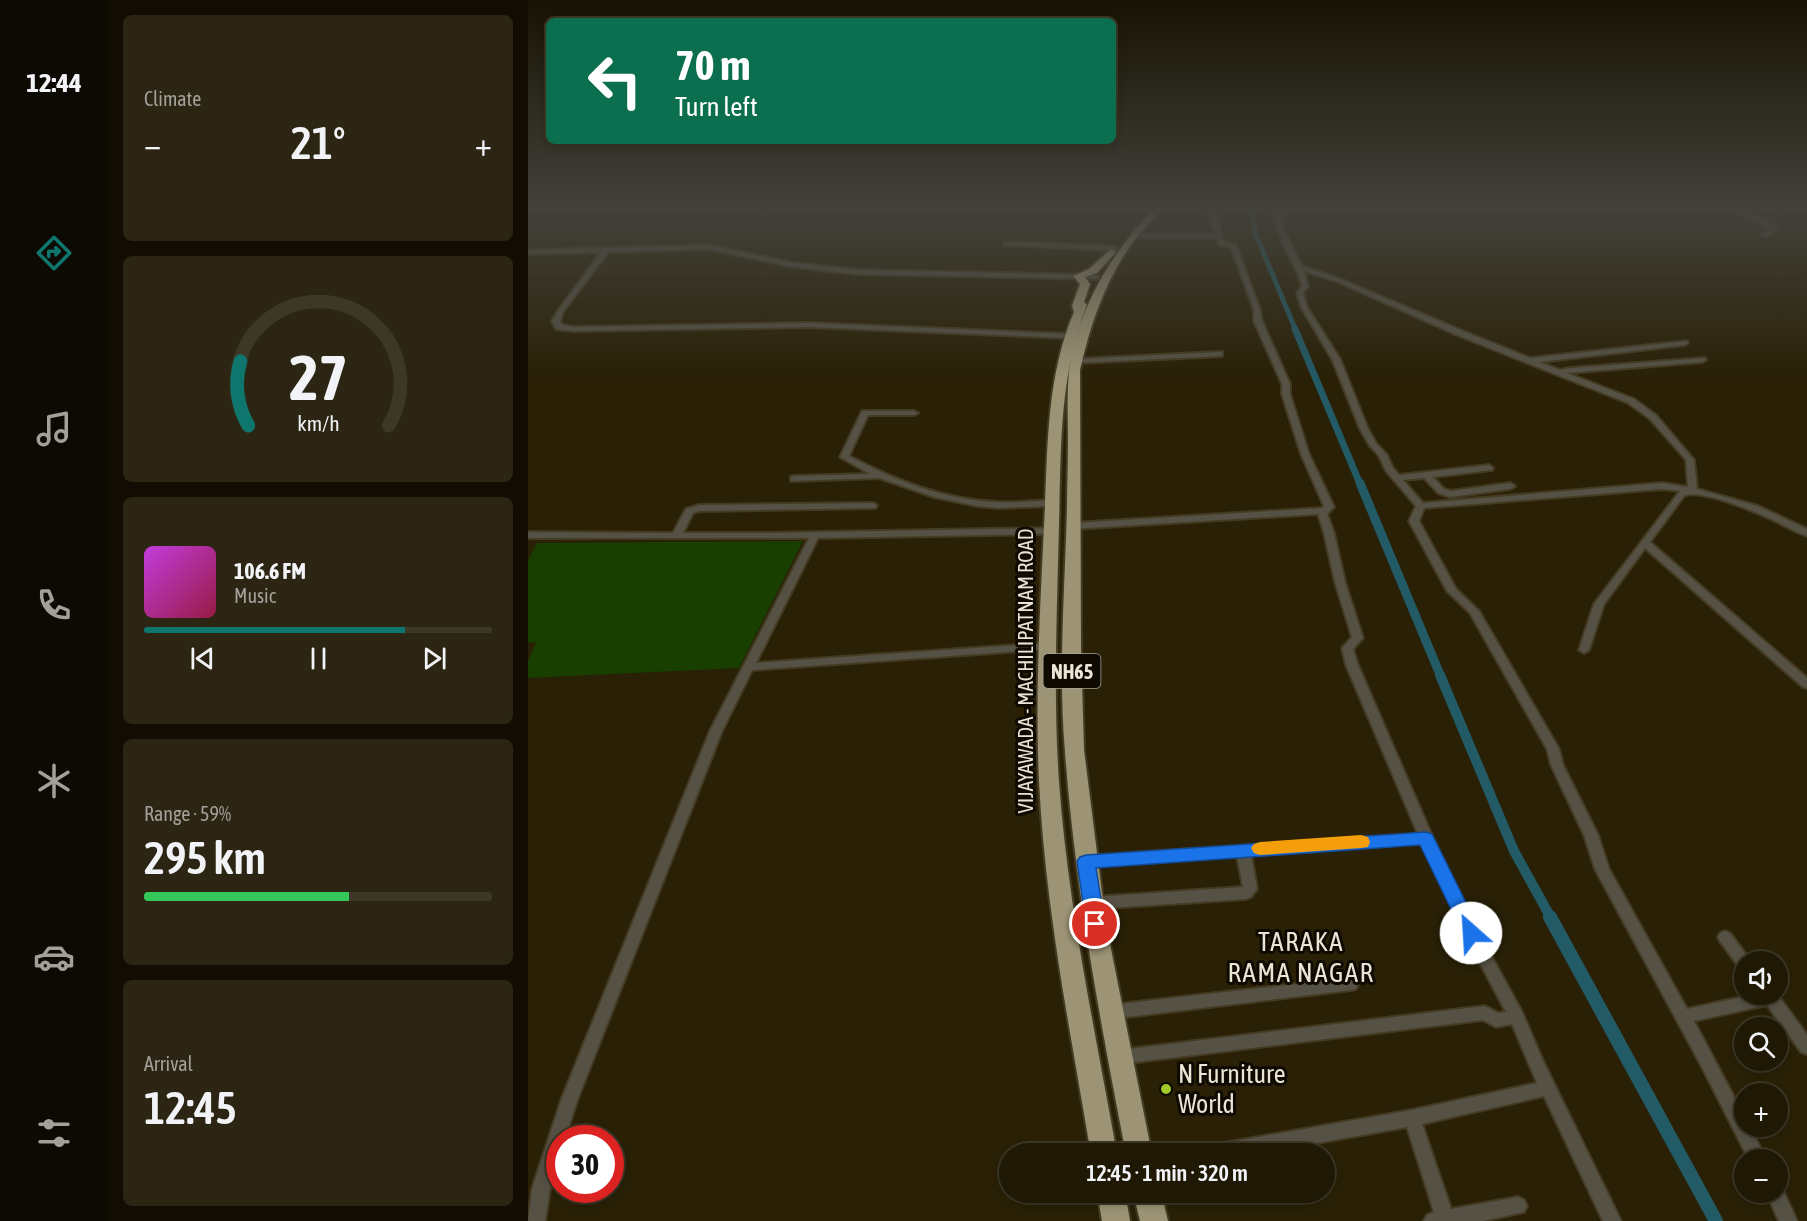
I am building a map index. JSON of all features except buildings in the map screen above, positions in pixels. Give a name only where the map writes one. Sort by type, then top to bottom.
[{"type":"highway","points":[[1079,312],[1077,306],[1085,284],[1078,276],[1093,272],[1101,265]]},
{"type":"highway","name":"VIJAYAWADA - MACHILIPATNAM ROAD","points":[[1102,1143],[1063,920],[1057,873],[1052,815],[1048,646],[1052,503],[1059,389],[1070,336],[1079,312],[1096,277],[1106,265]]},
{"type":"highway","points":[[1096,277],[1103,275],[1109,265]]},
{"type":"highway","name":"VIJAYAWADA - MACHILIPATNAM ROAD","points":[[1112,265],[1098,293],[1082,336],[1074,370],[1072,399],[1075,442],[1072,708],[1092,903],[1110,1012],[1137,1143]]},
{"type":"highway","points":[[1113,1203],[1116,1221]]},
{"type":"highway","points":[[1150,1203],[1154,1221]]},
{"type":"street","points":[[595,265],[560,312],[556,321],[560,327],[575,329],[809,325],[1070,336]]},
{"type":"street","points":[[802,265],[857,272],[1096,277]]},
{"type":"street","points":[[1073,526],[1323,512],[1329,507],[1305,454],[1288,403],[1282,375],[1258,321],[1257,310],[1240,265]]},
{"type":"street","points":[[1300,265],[1305,286],[1300,293],[1304,307],[1336,359],[1364,429],[1396,478],[1421,506]]},
{"type":"street","points":[[1302,268],[1338,280],[1460,333],[1533,360],[1631,401],[1653,417],[1690,460],[1692,490]]},
{"type":"street","points":[[1533,360],[1684,343]]},
{"type":"street","points":[[1077,361],[1219,354]]},
{"type":"street","points":[[1562,372],[1702,360]]},
{"type":"street","points":[[914,413],[866,413],[844,457],[878,476],[942,496],[988,503],[1052,503]]},
{"type":"street","points":[[1396,478],[1489,468]]},
{"type":"street","points":[[1428,475],[1441,491],[1450,494],[1510,486]]},
{"type":"street","points":[[794,479],[878,476]]},
{"type":"street","points":[[1421,506],[1650,486],[1692,490],[1750,506],[1807,533]]},
{"type":"street","points":[[1584,650],[1599,604],[1681,494],[1692,490]]},
{"type":"street","points":[[677,535],[686,516],[699,508],[872,506]]},
{"type":"street","points":[[1421,506],[1414,520],[1429,552],[1452,591],[1479,618],[1553,749],[1557,765],[1591,835],[1602,869],[1752,1149]]},
{"type":"street","points":[[1323,512],[1322,517],[1329,533],[1340,582],[1358,638],[1347,648],[1368,704],[1426,838],[1471,933],[1517,1017],[1548,1088],[1612,1221]]},
{"type":"street","points":[[528,535],[815,535],[1052,531]]},
{"type":"street","points":[[536,1221],[541,1188],[570,1098],[716,731],[815,535]]},
{"type":"street","points":[[1645,543],[1807,684]]},
{"type":"street","points":[[750,667],[1048,646]]},
{"type":"street","points":[[1086,861],[1426,838]]},
{"type":"street","points":[[1092,903],[1246,893],[1250,889],[1243,850]]},
{"type":"street","points":[[1725,937],[1735,951]]},
{"type":"street","points":[[1110,1012],[1351,984]]},
{"type":"street","points":[[1683,1017],[1734,1005]]},
{"type":"street","points":[[1776,1005],[1805,1041]]},
{"type":"street","points":[[1119,1058],[1291,1036],[1362,1030],[1485,1013],[1496,1020],[1517,1017]]},
{"type":"street","points":[[1270,1143],[1412,1118],[1548,1088]]},
{"type":"street","points":[[1412,1118],[1439,1220],[1518,1206]]},
{"type":"street","points":[[1780,1203],[1788,1221]]},
{"type":"green space","points":[[803,541],[739,668],[528,678],[528,661],[536,642],[528,643],[528,560],[537,543]]},
{"type":"waterway","points":[[1268,265],[1296,331]]},
{"type":"waterway","points":[[1295,329],[1360,484]]},
{"type":"waterway","points":[[1360,483],[1441,677]]},
{"type":"waterway","points":[[1440,675],[1514,851],[1551,918]]},
{"type":"waterway","points":[[1550,917],[1716,1221]]},
{"type":"slow traffic","points":[[1260,848],[1361,842]]},
{"type":"place","name":"N Furniture World","points":[[1166,1089]]},
{"type":"district","name":"TARAKA RAMA NAGAR","points":[[1301,956]]},
{"type":"route","points":[[1095,924],[1086,861],[1426,838],[1471,933]]}]
